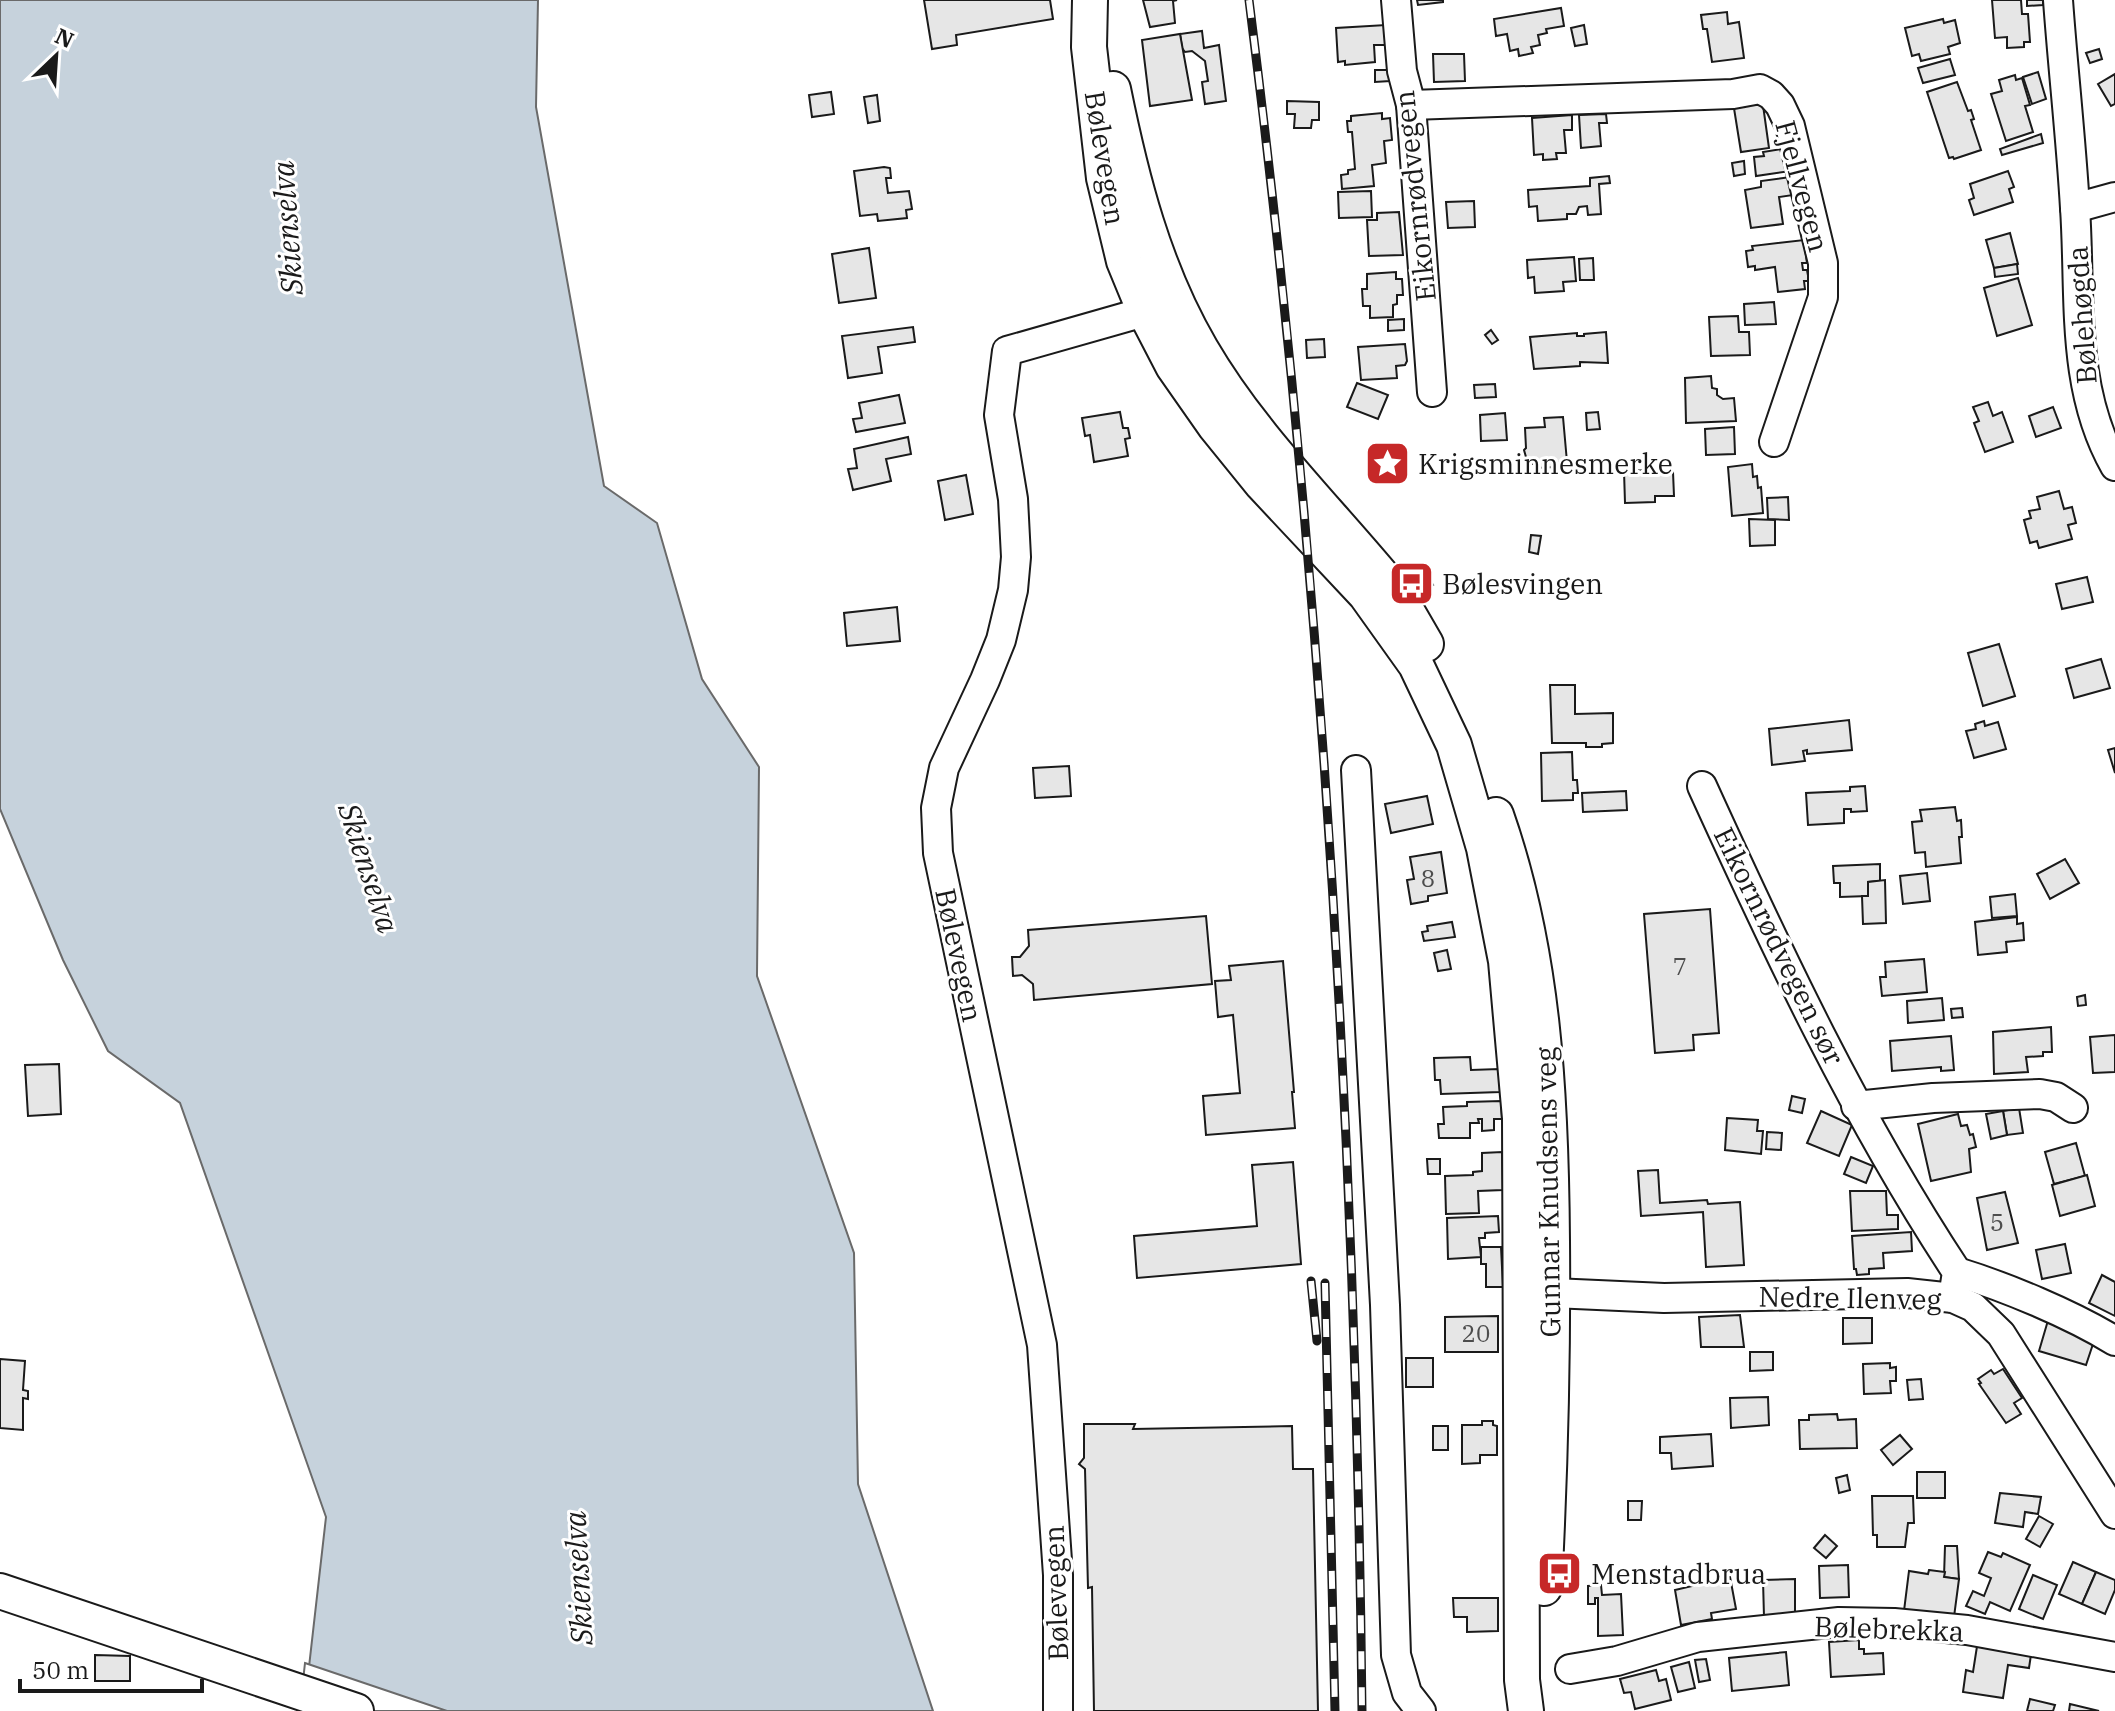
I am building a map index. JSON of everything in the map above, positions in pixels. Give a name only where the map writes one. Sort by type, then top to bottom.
[{"type":"main road","name":"Bølevegen","points":[[1090,0],[1103,42],[1140,207],[1178,303],[1200,348],[1239,407],[1404,606],[1421,654]]},
{"type":"main road","name":"Bølevegen","points":[[1090,0],[1089,47],[1104,178],[1124,261],[1145,312],[1173,366],[1215,426],[1262,484],[1421,654]]},
{"type":"main road","name":"Gunnar Knudsens veg","points":[[1421,654],[1449,689],[1505,842],[1533,961],[1545,1041],[1551,1133],[1537,1292],[1522,1680],[1526,1711]]},
{"type":"main road","name":"Gunnar Knudsens veg","points":[[1533,1711],[1538,1679],[1548,1515],[1537,1292]]},
{"type":"main road","points":[[0,1591],[356,1711]]},
{"type":"street","name":"Eikornrødvegen","points":[[1396,0],[1402,71],[1411,105],[1432,392]]},
{"type":"street","name":"Bølehøgda","points":[[2058,0],[2075,208],[2081,361],[2095,423],[2115,466]]},
{"type":"street","name":"Fjellvegen","points":[[1411,105],[1733,94],[1759,84],[1771,95],[1780,105],[1790,126],[1823,263],[1823,297],[1774,442]]},
{"type":"street","name":"Bølehøgda","points":[[2075,208],[2115,197]]},
{"type":"street","name":"Bølevegen","points":[[1058,1711],[1058,1575],[1042,1345],[938,853],[936,808],[944,768],[1001,640],[1013,590],[1016,557],[1013,499],[999,415],[1007,351],[1178,303]]},
{"type":"street","points":[[1356,770],[1385,1305],[1396,1655],[1407,1693],[1421,1711]]},
{"type":"street","name":"Eikornrødvegen sør","points":[[1702,786],[1764,923],[1856,1106],[1955,1285]]},
{"type":"street","points":[[1856,1106],[1933,1098],[2040,1094],[2056,1097],[2073,1108]]},
{"type":"street","name":"Nedre Ilenveg","points":[[1537,1292],[1664,1298],[1907,1293],[1989,1282],[2094,1328],[2115,1341]]},
{"type":"street","name":"Nedre Ilenveg","points":[[1955,1285],[2001,1334],[2115,1514]]},
{"type":"street","name":"Bølebrekka","points":[[1570,1669],[1617,1661],[1698,1637],[1839,1622],[1894,1623],[1967,1630],[2115,1657]]},
{"type":"water","name":"Skienselva","points":[[0,0],[538,0],[536,107],[604,486],[657,523],[702,679],[759,767],[757,976],[854,1253],[858,1484],[933,1711],[304,1711],[326,1517],[180,1103],[108,1051],[63,960],[0,809]]},
{"type":"pier","points":[[305,1663],[447,1711],[308,1711],[300,1708]]},
{"type":"building","points":[[924,0],[1050,0],[1053,19],[956,35],[957,45],[932,49]]},
{"type":"building","points":[[1143,0],[1177,0],[1173,1],[1175,23],[1150,27]]},
{"type":"building","points":[[1417,0],[1443,0],[1443,2],[1418,5]]},
{"type":"building","points":[[1992,0],[2021,0],[2022,14],[2028,14],[2030,42],[2024,42],[2024,47],[2007,48],[2007,37],[1995,38]]},
{"type":"building","points":[[2027,0],[2043,0],[2043,5],[2027,6]]},
{"type":"building","points":[[1561,8],[1564,26],[1546,29],[1547,33],[1538,35],[1540,45],[1531,47],[1533,53],[1519,56],[1518,49],[1510,51],[1507,34],[1496,36],[1494,19]]},
{"type":"building","points":[[1727,12],[1728,24],[1739,22],[1744,58],[1712,62],[1707,29],[1703,29],[1701,15]]},
{"type":"building","points":[[1943,19],[1944,23],[1955,20],[1960,43],[1948,47],[1950,54],[1921,61],[1919,54],[1912,56],[1905,28]]},
{"type":"building","points":[[1386,25],[1387,45],[1374,45],[1375,62],[1345,65],[1345,61],[1338,62],[1336,28]]},
{"type":"building","points":[[1584,25],[1587,44],[1575,46],[1571,28]]},
{"type":"building","points":[[1202,31],[1204,48],[1219,45],[1226,101],[1205,104],[1202,82],[1208,81],[1205,61],[1182,48],[1180,34]]},
{"type":"building","points":[[1180,34],[1192,100],[1150,106],[1142,40]]},
{"type":"building","points":[[2099,49],[2102,59],[2090,63],[2086,53]]},
{"type":"building","points":[[1433,54],[1464,54],[1465,81],[1434,82]]},
{"type":"building","points":[[1950,59],[1955,75],[1923,83],[1918,68]]},
{"type":"building","points":[[1375,70],[1389,70],[1390,81],[1375,82]]},
{"type":"building","points":[[2038,72],[2046,99],[2032,104],[2023,77]]},
{"type":"building","points":[[2115,74],[2115,104],[2111,106],[2098,84]]},
{"type":"building","points":[[2015,75],[2016,80],[2022,78],[2030,105],[2025,106],[2033,132],[2006,141],[1991,94],[2002,91],[1999,80]]},
{"type":"building","points":[[1957,82],[1968,111],[1971,110],[1974,119],[1971,120],[1981,150],[1954,159],[1949,158],[1927,92]]},
{"type":"building","points":[[831,92],[834,114],[812,117],[809,95]]},
{"type":"building","points":[[877,95],[880,121],[868,123],[864,97]]},
{"type":"building","points":[[1762,98],[1769,148],[1741,152],[1733,102]]},
{"type":"building","points":[[1287,101],[1319,102],[1319,120],[1312,120],[1311,128],[1294,128],[1295,114],[1287,114]]},
{"type":"building","points":[[1382,113],[1382,119],[1390,118],[1392,140],[1384,141],[1386,163],[1372,165],[1374,186],[1342,189],[1341,175],[1355,169],[1352,132],[1348,132],[1347,121],[1351,121],[1351,116]]},
{"type":"building","points":[[1606,114],[1607,123],[1599,123],[1601,146],[1581,148],[1579,115]]},
{"type":"building","points":[[1572,115],[1572,130],[1564,130],[1566,153],[1556,153],[1557,159],[1543,160],[1543,154],[1534,155],[1532,118]]},
{"type":"building","points":[[2041,134],[2043,143],[2002,155],[2000,149]]},
{"type":"building","points":[[1788,148],[1791,171],[1756,176],[1754,157],[1764,156],[1763,152]]},
{"type":"building","points":[[1744,161],[1745,174],[1734,176],[1732,163]]},
{"type":"building","points":[[890,168],[891,178],[886,178],[888,193],[909,191],[912,209],[906,210],[907,218],[878,221],[877,214],[860,216],[854,171]]},
{"type":"building","points":[[2008,171],[2014,187],[2009,189],[2013,202],[1974,215],[1969,200],[1974,198],[1970,184]]},
{"type":"building","points":[[1609,176],[1610,183],[1599,184],[1601,214],[1588,215],[1587,206],[1579,207],[1576,214],[1567,214],[1567,219],[1538,221],[1537,206],[1529,207],[1528,190],[1590,186],[1590,178]]},
{"type":"building","points":[[1798,176],[1800,194],[1779,197],[1783,224],[1751,228],[1745,190],[1761,187],[1761,181]]},
{"type":"building","points":[[1371,191],[1372,217],[1339,218],[1338,192]]},
{"type":"building","points":[[1474,201],[1475,227],[1448,228],[1446,202]]},
{"type":"building","points":[[1399,212],[1403,255],[1369,256],[1367,220],[1377,220],[1377,213]]},
{"type":"building","points":[[2010,233],[2018,264],[1994,268],[1986,240]]},
{"type":"building","points":[[1804,240],[1807,263],[1802,263],[1809,281],[1804,281],[1805,289],[1778,292],[1775,267],[1755,270],[1755,266],[1748,267],[1746,251],[1753,250],[1752,246]]},
{"type":"building","points":[[869,248],[876,298],[839,303],[832,254]]},
{"type":"building","points":[[1574,257],[1576,281],[1563,282],[1564,291],[1535,293],[1534,277],[1528,278],[1527,260]]},
{"type":"building","points":[[1593,258],[1594,280],[1580,280],[1579,259]]},
{"type":"building","points":[[2017,264],[2018,274],[1995,277],[1994,268]]},
{"type":"building","points":[[1396,272],[1396,279],[1402,279],[1403,295],[1397,295],[1393,317],[1370,318],[1370,306],[1363,306],[1362,289],[1367,289],[1367,274]]},
{"type":"building","points":[[2018,278],[2032,325],[1997,336],[1984,288]]},
{"type":"building","points":[[1774,302],[1776,324],[1745,325],[1744,304]]},
{"type":"building","points":[[1738,316],[1739,332],[1749,332],[1750,355],[1711,356],[1709,317]]},
{"type":"building","points":[[1404,319],[1404,330],[1388,331],[1388,320]]},
{"type":"building","points":[[913,327],[915,342],[878,347],[882,373],[848,378],[842,336]]},
{"type":"building","points":[[1491,330],[1498,340],[1492,344],[1485,335]]},
{"type":"building","points":[[1606,332],[1608,363],[1580,362],[1580,366],[1534,369],[1530,337],[1577,333],[1577,336],[1584,336]]},
{"type":"building","points":[[1324,339],[1325,357],[1307,358],[1306,340]]},
{"type":"building","points":[[1405,344],[1407,361],[1405,365],[1396,366],[1397,378],[1361,380],[1358,347]]},
{"type":"building","points":[[1711,376],[1712,388],[1717,389],[1717,395],[1723,399],[1734,398],[1736,421],[1686,423],[1685,378]]},
{"type":"building","points":[[1357,383],[1388,395],[1378,419],[1347,407]]},
{"type":"building","points":[[1495,384],[1496,397],[1475,398],[1474,385]]},
{"type":"building","points":[[899,395],[905,423],[856,432],[853,419],[862,418],[859,403]]},
{"type":"building","points":[[1988,402],[1993,416],[2002,412],[2013,442],[1985,452],[1974,423],[1979,421],[1973,407]]},
{"type":"building","points":[[2053,407],[2061,428],[2036,437],[2029,416]]},
{"type":"building","points":[[1120,412],[1123,428],[1128,428],[1130,438],[1125,439],[1128,456],[1094,462],[1090,435],[1085,436],[1082,418]]},
{"type":"building","points":[[1598,412],[1600,429],[1587,430],[1586,413]]},
{"type":"building","points":[[1505,413],[1507,440],[1481,441],[1480,415]]},
{"type":"building","points":[[1563,417],[1567,462],[1555,463],[1555,467],[1536,468],[1535,464],[1528,464],[1524,450],[1525,428],[1545,427],[1544,418]]},
{"type":"building","points":[[1734,427],[1735,454],[1706,455],[1705,429]]},
{"type":"building","points":[[908,437],[911,454],[886,459],[891,481],[853,490],[848,469],[857,468],[854,449]]},
{"type":"building","points":[[1752,464],[1753,477],[1757,476],[1758,488],[1761,487],[1763,513],[1732,516],[1728,467]]},
{"type":"building","points":[[1654,470],[1654,473],[1673,472],[1674,496],[1655,496],[1655,502],[1625,503],[1624,471]]},
{"type":"building","points":[[966,475],[973,514],[945,520],[938,481]]},
{"type":"building","points":[[2059,491],[2064,509],[2072,507],[2076,523],[2068,525],[2072,539],[2039,548],[2037,541],[2030,543],[2024,520],[2031,518],[2029,511],[2040,509],[2037,497]]},
{"type":"building","points":[[1788,497],[1789,520],[1768,519],[1767,498]]},
{"type":"building","points":[[1749,519],[1775,520],[1775,545],[1750,546]]},
{"type":"building","points":[[1531,535],[1541,536],[1538,554],[1529,552]]},
{"type":"building","points":[[1427,575],[1433,585],[1425,590],[1419,580]]},
{"type":"building","points":[[2087,577],[2093,602],[2062,609],[2056,584]]},
{"type":"building","points":[[897,607],[900,641],[847,646],[844,613]]},
{"type":"building","points":[[1999,644],[2015,696],[1983,706],[1968,653]]},
{"type":"building","points":[[2101,659],[2110,688],[2074,698],[2066,669]]},
{"type":"building","points":[[1550,685],[1575,685],[1575,714],[1613,713],[1613,743],[1586,747],[1586,743],[1552,743]]},
{"type":"building","points":[[1849,720],[1852,750],[1807,754],[1807,750],[1803,751],[1805,761],[1772,765],[1769,729]]},
{"type":"building","points":[[1984,721],[1985,726],[1998,722],[2006,749],[1974,758],[1966,731],[1976,729],[1975,724]]},
{"type":"building","points":[[2115,748],[2115,773],[2108,750]]},
{"type":"building","points":[[1572,752],[1573,780],[1577,780],[1578,793],[1573,793],[1573,800],[1542,801],[1541,753]]},
{"type":"building","points":[[1069,766],[1071,796],[1035,798],[1033,768]]},
{"type":"building","points":[[1865,786],[1867,811],[1844,809],[1844,823],[1808,825],[1806,793],[1850,791],[1850,787]]},
{"type":"building","points":[[1626,791],[1627,810],[1583,812],[1582,793]]},
{"type":"building","points":[[1427,796],[1433,824],[1391,833],[1385,804]]},
{"type":"building","points":[[1955,807],[1957,821],[1961,820],[1961,863],[1926,867],[1925,852],[1915,853],[1912,822],[1922,821],[1920,810]]},
{"type":"building","points":[[1441,852],[1447,893],[1428,896],[1428,901],[1411,904],[1407,880],[1414,879],[1410,857]]},
{"type":"building","points":[[2065,859],[2079,883],[2050,899],[2037,874]]},
{"type":"building","points":[[1880,864],[1880,881],[1868,882],[1868,896],[1840,897],[1840,883],[1834,883],[1833,866]]},
{"type":"building","points":[[1927,873],[1930,901],[1903,904],[1900,876]]},
{"type":"building","points":[[1885,880],[1886,923],[1863,924],[1862,896],[1868,896],[1868,882]]},
{"type":"building","points":[[2015,894],[2017,916],[1992,918],[1990,897]]},
{"type":"building","points":[[1710,909],[1719,1033],[1693,1035],[1694,1050],[1655,1053],[1644,914]]},
{"type":"building","points":[[1206,916],[1212,984],[1034,1000],[1033,984],[1022,975],[1013,976],[1012,957],[1020,957],[1029,946],[1028,930]]},
{"type":"building","points":[[2017,917],[2017,924],[2023,923],[2024,940],[2006,942],[2007,952],[1978,955],[1975,922]]},
{"type":"building","points":[[1452,922],[1455,937],[1424,941],[1422,932],[1428,931],[1427,926]]},
{"type":"building","points":[[1447,950],[1451,969],[1438,971],[1434,953]]},
{"type":"building","points":[[1924,959],[1927,992],[1882,996],[1880,977],[1886,977],[1885,962]]},
{"type":"building","points":[[1283,961],[1295,1128],[1206,1135],[1203,1096],[1240,1093],[1233,1015],[1218,1017],[1215,981],[1231,980],[1229,966]]},
{"type":"building","points":[[2085,995],[2086,1005],[2078,1006],[2077,997]]},
{"type":"building","points":[[1942,998],[1944,1020],[1908,1023],[1907,1001]]},
{"type":"building","points":[[1962,1008],[1963,1017],[1952,1018],[1951,1009]]},
{"type":"building","points":[[2051,1027],[2052,1052],[2026,1057],[2028,1072],[1994,1074],[1993,1032]]},
{"type":"building","points":[[2115,1035],[2115,1072],[2093,1073],[2090,1037]]},
{"type":"building","points":[[1951,1036],[1954,1070],[1941,1071],[1941,1067],[1892,1071],[1890,1041]]},
{"type":"building","points":[[1470,1057],[1471,1070],[1499,1069],[1500,1092],[1441,1094],[1440,1080],[1435,1080],[1434,1058]]},
{"type":"building","points":[[59,1064],[61,1114],[28,1116],[25,1065]]},
{"type":"building","points":[[1792,1096],[1805,1099],[1802,1113],[1789,1110]]},
{"type":"building","points":[[1501,1101],[1502,1119],[1494,1119],[1494,1130],[1482,1131],[1482,1119],[1478,1119],[1479,1123],[1470,1123],[1470,1138],[1439,1138],[1438,1124],[1444,1124],[1443,1107],[1467,1106],[1467,1102]]},
{"type":"building","points":[[2019,1108],[2023,1133],[2007,1135],[2003,1111]]},
{"type":"building","points":[[1821,1111],[1852,1125],[1839,1156],[1807,1143]]},
{"type":"building","points":[[2003,1111],[2007,1135],[1991,1139],[1986,1114]]},
{"type":"building","points":[[1958,1114],[1961,1126],[1967,1125],[1970,1135],[1973,1134],[1976,1147],[1969,1149],[1971,1172],[1931,1181],[1918,1124]]},
{"type":"building","points":[[1727,1118],[1758,1120],[1757,1131],[1763,1131],[1761,1154],[1725,1150]]},
{"type":"building","points":[[1767,1132],[1782,1133],[1781,1150],[1766,1149]]},
{"type":"building","points":[[2076,1143],[2085,1176],[2054,1184],[2045,1152]]},
{"type":"building","points":[[1502,1152],[1503,1190],[1478,1191],[1479,1213],[1446,1214],[1445,1176],[1473,1175],[1473,1172],[1482,1171],[1482,1153]]},
{"type":"building","points":[[1851,1157],[1873,1166],[1866,1183],[1844,1174]]},
{"type":"building","points":[[1427,1159],[1440,1159],[1440,1174],[1428,1174]]},
{"type":"building","points":[[1293,1162],[1301,1264],[1137,1278],[1134,1236],[1257,1226],[1252,1165]]},
{"type":"building","points":[[1658,1170],[1660,1203],[1707,1200],[1708,1204],[1740,1202],[1744,1265],[1706,1267],[1703,1212],[1641,1216],[1638,1171]]},
{"type":"building","points":[[2087,1175],[2095,1206],[2060,1216],[2052,1185]]},
{"type":"building","points":[[1850,1191],[1886,1191],[1887,1215],[1898,1215],[1898,1229],[1852,1231]]},
{"type":"building","points":[[2005,1192],[2018,1243],[1987,1250],[1977,1198]]},
{"type":"building","points":[[1498,1216],[1499,1232],[1485,1233],[1485,1238],[1479,1238],[1481,1257],[1448,1259],[1447,1218]]},
{"type":"building","points":[[1911,1232],[1912,1251],[1883,1253],[1884,1268],[1869,1269],[1869,1274],[1857,1275],[1852,1236]]},
{"type":"building","points":[[2065,1244],[2071,1273],[2042,1279],[2036,1250]]},
{"type":"building","points":[[1481,1247],[1501,1247],[1503,1287],[1486,1287],[1486,1264],[1481,1264]]},
{"type":"building","points":[[2102,1275],[2115,1282],[2115,1316],[2089,1303]]},
{"type":"building","points":[[1740,1315],[1744,1347],[1701,1347],[1699,1317]]},
{"type":"building","points":[[1498,1316],[1498,1352],[1445,1352],[1445,1317]]},
{"type":"building","points":[[2049,1317],[2076,1326],[2073,1334],[2094,1341],[2086,1365],[2039,1351]]},
{"type":"building","points":[[1843,1318],[1872,1318],[1872,1343],[1843,1344]]},
{"type":"building","points":[[1750,1352],[1773,1352],[1773,1370],[1750,1371]]},
{"type":"building","points":[[1406,1358],[1433,1358],[1433,1387],[1406,1387]]},
{"type":"building","points":[[0,1359],[25,1361],[23,1390],[28,1391],[28,1399],[23,1398],[23,1430],[0,1428]]},
{"type":"building","points":[[1890,1363],[1890,1368],[1896,1367],[1896,1381],[1890,1381],[1891,1393],[1864,1394],[1863,1364]]},
{"type":"building","points":[[2003,1369],[2022,1398],[2014,1403],[2021,1414],[2006,1423],[1978,1379],[1991,1370],[1994,1374]]},
{"type":"building","points":[[1921,1379],[1923,1399],[1909,1400],[1907,1380]]},
{"type":"building","points":[[1768,1397],[1769,1425],[1731,1428],[1730,1398]]},
{"type":"building","points":[[1837,1414],[1838,1420],[1856,1419],[1857,1448],[1800,1449],[1799,1420],[1809,1420],[1809,1415]]},
{"type":"building","points":[[1482,1421],[1493,1421],[1493,1425],[1497,1426],[1497,1455],[1480,1455],[1480,1463],[1462,1464],[1462,1425],[1482,1425]]},
{"type":"building","points":[[1084,1424],[1135,1424],[1133,1429],[1292,1426],[1293,1469],[1313,1469],[1318,1711],[1094,1711],[1092,1587],[1088,1588],[1085,1469],[1079,1464],[1084,1458]]},
{"type":"building","points":[[1433,1426],[1448,1426],[1448,1450],[1433,1450]]},
{"type":"building","points":[[1711,1434],[1713,1466],[1672,1469],[1671,1453],[1660,1453],[1660,1437]]},
{"type":"building","points":[[1900,1435],[1912,1449],[1893,1465],[1881,1450]]},
{"type":"building","points":[[1917,1472],[1945,1472],[1945,1498],[1917,1498]]},
{"type":"building","points":[[1847,1475],[1850,1490],[1839,1493],[1836,1478]]},
{"type":"building","points":[[2000,1493],[2041,1497],[2038,1514],[2025,1512],[2023,1527],[1995,1523]]},
{"type":"building","points":[[1872,1496],[1913,1496],[1914,1523],[1908,1523],[1905,1547],[1877,1547],[1877,1535],[1873,1535]]},
{"type":"building","points":[[1628,1501],[1642,1501],[1641,1520],[1628,1520]]},
{"type":"building","points":[[2039,1516],[2053,1524],[2040,1547],[2026,1539]]},
{"type":"building","points":[[1825,1535],[1837,1546],[1826,1558],[1814,1548]]},
{"type":"building","points":[[1945,1546],[1957,1546],[1959,1579],[1944,1577]]},
{"type":"building","points":[[1988,1552],[2001,1557],[2003,1553],[2030,1565],[2010,1611],[1990,1602],[1985,1614],[1966,1606],[1973,1591],[1984,1596],[1991,1578],[1979,1573]]},
{"type":"building","points":[[2073,1562],[2096,1572],[2082,1604],[2059,1594]]},
{"type":"building","points":[[1848,1565],[1849,1597],[1820,1598],[1819,1566]]},
{"type":"building","points":[[1929,1570],[1945,1572],[1944,1577],[1959,1579],[1954,1617],[1904,1611],[1909,1571],[1928,1574]]},
{"type":"building","points":[[2096,1572],[2115,1580],[2115,1590],[2105,1614],[2082,1604]]},
{"type":"building","points":[[2033,1575],[2057,1585],[2043,1619],[2019,1609]]},
{"type":"building","points":[[1730,1577],[1736,1609],[1711,1613],[1712,1619],[1681,1625],[1675,1590]]},
{"type":"building","points":[[1795,1579],[1795,1616],[1764,1617],[1763,1580]]},
{"type":"building","points":[[1601,1585],[1602,1595],[1621,1594],[1623,1635],[1598,1636],[1598,1598],[1595,1598],[1595,1604],[1588,1604],[1588,1586]]},
{"type":"building","points":[[1453,1598],[1498,1598],[1498,1631],[1467,1632],[1467,1617],[1454,1617]]},
{"type":"building","points":[[1859,1640],[1859,1649],[1864,1649],[1864,1654],[1883,1653],[1884,1674],[1831,1677],[1829,1642]]},
{"type":"building","points":[[1978,1640],[2032,1648],[2029,1668],[2008,1665],[2003,1698],[1963,1692],[1966,1670],[1973,1672]]},
{"type":"building","points":[[1786,1652],[1789,1685],[1732,1691],[1729,1658]]},
{"type":"building","points":[[95,1655],[130,1656],[130,1681],[95,1681]]},
{"type":"building","points":[[1706,1659],[1710,1680],[1699,1682],[1695,1660]]},
{"type":"building","points":[[1689,1662],[1695,1688],[1678,1692],[1671,1667]]},
{"type":"building","points":[[1656,1670],[1659,1681],[1666,1679],[1671,1700],[1635,1709],[1631,1692],[1624,1693],[1620,1679]]},
{"type":"building","points":[[2030,1699],[2055,1705],[2053,1711],[2027,1711]]},
{"type":"building","points":[[2070,1704],[2099,1711],[2069,1711]]},
{"type":"railway","points":[[1249,0],[1296,427],[1330,854],[1352,1282],[1362,1711]]},
{"type":"railway","points":[[1311,1281],[1317,1341]]},
{"type":"railway","points":[[1325,1283],[1335,1711]]},
{"type":"place","name":"Krigsminnesmerke","points":[[1387,464]]},
{"type":"place","name":"Bølesvingen","points":[[1411,584]]},
{"type":"place","name":"Menstadbrua","points":[[1560,1574]]}]
